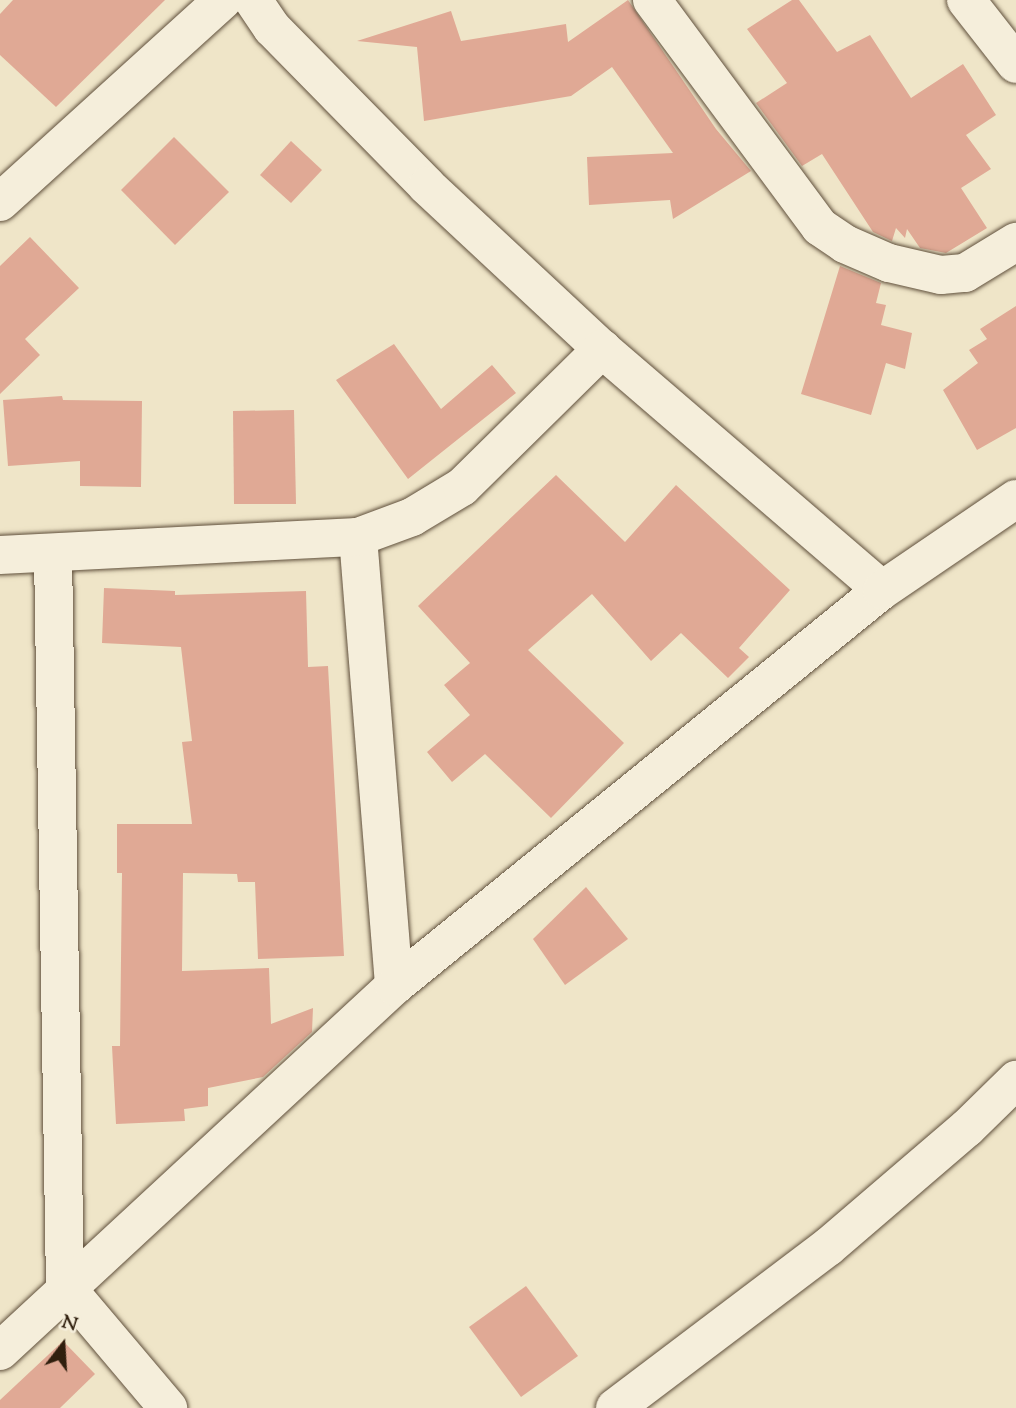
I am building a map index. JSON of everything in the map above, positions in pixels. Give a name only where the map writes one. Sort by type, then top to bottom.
[{"type":"street","points":[[0,202],[223,0]]},
{"type":"street","points":[[253,0],[272,28],[426,186],[602,349],[882,590]]},
{"type":"street","points":[[652,0],[820,227],[845,244],[889,262],[941,275],[965,273],[1016,242]]},
{"type":"street","points":[[966,0],[1016,64]]},
{"type":"street","points":[[0,555],[358,537],[412,517],[463,487],[602,349]]},
{"type":"street","points":[[0,1351],[65,1286],[394,986],[882,590],[1016,499]]},
{"type":"street","points":[[358,537],[394,986]]},
{"type":"street","points":[[54,554],[65,1286],[169,1408]]},
{"type":"street","points":[[615,1408],[828,1247],[967,1128],[1016,1080]]},
{"type":"building","points":[[13,0],[165,0],[56,107],[0,55],[0,14]]},
{"type":"building","points":[[628,0],[716,129],[751,171],[673,219],[670,200],[589,205],[587,157],[673,153],[612,67],[571,96],[424,121],[417,47],[357,41],[451,11],[461,41],[566,24],[568,42]]},
{"type":"building","points":[[792,0],[799,0],[837,52],[870,35],[911,98],[963,64],[996,115],[966,135],[991,169],[961,188],[987,228],[946,253],[920,248],[907,229],[905,238],[896,228],[892,241],[873,232],[822,154],[802,166],[756,103],[787,83],[747,29]]},
{"type":"building","points":[[174,137],[229,192],[175,245],[121,190]]},
{"type":"building","points":[[291,141],[322,170],[291,203],[260,175]]},
{"type":"building","points":[[30,237],[79,288],[25,339],[40,355],[0,394],[0,266]]},
{"type":"building","points":[[840,266],[881,283],[876,303],[886,305],[881,325],[912,333],[905,369],[886,363],[871,415],[801,394]]},
{"type":"building","points":[[1016,306],[1016,428],[977,450],[943,390],[978,363],[969,350],[987,339],[980,329]]},
{"type":"building","points":[[394,344],[441,409],[492,365],[516,393],[408,479],[336,380]]},
{"type":"building","points":[[62,396],[63,400],[142,401],[141,487],[80,486],[80,461],[8,466],[3,400]]},
{"type":"building","points":[[294,410],[296,504],[234,504],[233,411]]},
{"type":"building","points":[[556,475],[625,542],[676,485],[790,590],[739,648],[749,657],[728,678],[681,633],[651,661],[592,594],[528,650],[624,743],[551,818],[485,754],[452,782],[427,752],[470,715],[444,685],[470,663],[418,606]]},
{"type":"building","points":[[104,588],[175,591],[175,595],[306,591],[308,667],[328,666],[344,956],[258,959],[255,882],[238,882],[237,874],[183,873],[182,971],[269,968],[271,1024],[313,1008],[312,1032],[263,1077],[208,1088],[208,1106],[184,1109],[185,1121],[116,1124],[112,1046],[120,1046],[122,873],[117,873],[117,824],[192,824],[182,742],[192,741],[181,647],[102,643]]},
{"type":"building","points":[[586,887],[628,939],[565,985],[533,939]]},
{"type":"building","points":[[526,1286],[578,1356],[521,1397],[469,1327]]},
{"type":"building","points":[[63,1341],[95,1374],[60,1408],[0,1408],[0,1400]]}]
